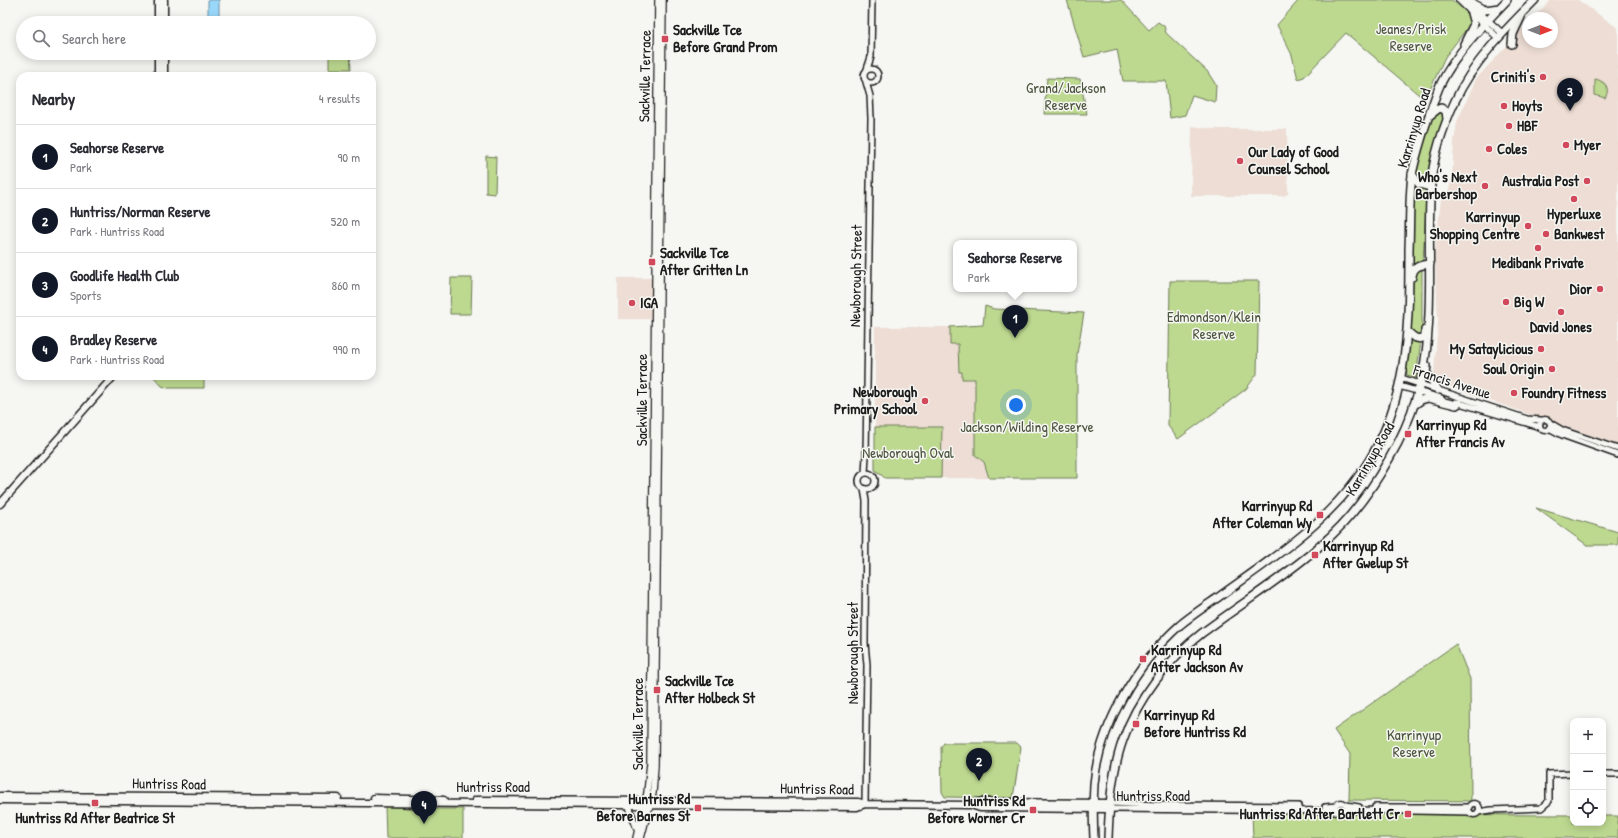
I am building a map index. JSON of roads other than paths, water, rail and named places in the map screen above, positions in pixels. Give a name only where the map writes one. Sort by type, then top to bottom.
[{"type":"highway","points":[[1465,0],[1485,10],[1500,8]]},
{"type":"highway","name":"Karrinyup Road","points":[[1094,838],[1093,806],[1098,764],[1109,726],[1129,686],[1155,649],[1180,625],[1292,544],[1324,516],[1356,481],[1375,451],[1388,422],[1399,386],[1408,332],[1412,174],[1420,144],[1439,87],[1448,72],[1485,22],[1507,0]]},
{"type":"highway","name":"Karrinyup Road","points":[[1524,12],[1535,0]]},
{"type":"highway","points":[[1448,72],[1452,60],[1463,46],[1474,24],[1471,13]]},
{"type":"highway","name":"Karrinyup Road","points":[[1108,838],[1110,806],[1123,740],[1138,710],[1161,674],[1178,655],[1200,635],[1306,558],[1340,527],[1368,494],[1398,442],[1419,388],[1425,359],[1429,319],[1431,187],[1438,148],[1455,101],[1467,78],[1500,36],[1522,14]]},
{"type":"highway","points":[[1512,44],[1513,34],[1522,15]]},
{"type":"highway","points":[[1429,116],[1438,109],[1443,108],[1447,114],[1446,125]]},
{"type":"highway","points":[[1412,174],[1419,184],[1431,187]]},
{"type":"highway","points":[[1409,301],[1412,297],[1413,270],[1421,265],[1430,264]]},
{"type":"highway","points":[[1408,332],[1417,339],[1424,338],[1426,322],[1429,319],[1432,323],[1426,372],[1438,390]]},
{"type":"highway","points":[[1412,406],[1421,400],[1428,398],[1456,405],[1459,403]]},
{"type":"main road","points":[[158,0],[158,16]]},
{"type":"main road","points":[[164,0],[164,16]]},
{"type":"main road","name":"Sackville Terrace","points":[[647,803],[650,763],[658,0]]},
{"type":"main road","name":"Sackville Terrace","points":[[647,803],[655,764],[663,0]]},
{"type":"main road","points":[[1459,0],[1471,13],[1485,22]]},
{"type":"main road","points":[[1465,0],[1500,36]]},
{"type":"main road","points":[[158,60],[158,72]]},
{"type":"main road","points":[[164,60],[164,72]]},
{"type":"main road","points":[[0,504],[110,380]]},
{"type":"main road","name":"Huntriss Road","points":[[0,796],[647,803],[857,807],[865,804],[971,805],[980,802],[1110,806]]},
{"type":"main road","name":"Huntriss Road","points":[[0,800],[148,803],[453,803],[629,806],[647,803]]},
{"type":"main road","points":[[636,838],[647,803]]},
{"type":"main road","points":[[641,838],[647,803]]},
{"type":"main road","points":[[629,806],[634,817],[637,831]]},
{"type":"street","name":"Newborough Street","points":[[870,96],[863,76],[871,57],[872,0]]},
{"type":"street","name":"Newborough Street","points":[[867,473],[870,96],[874,82],[878,76],[871,57]]},
{"type":"street","points":[[867,69],[876,70]]},
{"type":"street","points":[[866,82],[874,82]]},
{"type":"street","name":"Francis Avenue","points":[[1401,378],[1419,388],[1459,403],[1540,427],[1544,430],[1549,426]]},
{"type":"street","name":"Francis Avenue","points":[[1399,386],[1438,390],[1526,419],[1547,419],[1549,426],[1562,435],[1618,455]]},
{"type":"street","points":[[1540,427],[1542,420]]},
{"type":"street","name":"Francis Avenue","points":[[1549,426],[1618,449]]},
{"type":"street","name":"Newborough Street","points":[[866,501],[875,481],[874,477],[867,473]]},
{"type":"street","name":"Newborough Street","points":[[865,804],[867,665],[865,643],[866,501],[864,488],[859,482],[860,476],[867,473]]},
{"type":"street","points":[[864,488],[871,488]]},
{"type":"street","name":"Huntriss Road","points":[[1478,809],[1537,809],[1546,805],[1548,801],[1550,774],[1570,773]]},
{"type":"street","points":[[1606,774],[1618,774]]},
{"type":"street","name":"Huntriss Road","points":[[1336,808],[1341,802],[1346,805],[1470,809]]},
{"type":"street","name":"Huntriss Road","points":[[1336,808],[1340,813],[1355,810],[1470,809],[1475,803],[1478,809]]},
{"type":"street","points":[[1345,811],[1346,805]]},
{"type":"street","name":"Huntriss Road","points":[[1110,806],[1336,808]]},
{"type":"street","name":"Huntriss Road","points":[[1470,809],[1474,814],[1478,809]]},
{"type":"water","points":[[208,0],[219,0],[219,16],[208,16]]},
{"type":"place","name":"Sackville Tce Before Grand Prom","points":[[665,39]]},
{"type":"place","name":"Criniti's","points":[[1543,77]]},
{"type":"place","name":"Hoyts","points":[[1504,106]]},
{"type":"place","name":"Goodlife Health Club","points":[[1570,111]]},
{"type":"place","name":"HBF","points":[[1509,126]]},
{"type":"place","name":"Myer","points":[[1566,145]]},
{"type":"place","name":"Coles","points":[[1489,149]]},
{"type":"place","name":"Our Lady of Good Counsel School","points":[[1240,161]]},
{"type":"place","name":"Australia Post","points":[[1587,181]]},
{"type":"place","name":"Who's Next Barbershop","points":[[1485,186]]},
{"type":"place","name":"Hyperluxe","points":[[1574,199]]},
{"type":"place","name":"Karrinyup Shopping Centre","points":[[1528,226]]},
{"type":"place","name":"Bankwest","points":[[1546,234]]},
{"type":"place","name":"Medibank Private","points":[[1538,248]]},
{"type":"place","name":"Sackville Tce After Gritten Ln","points":[[652,262]]},
{"type":"place","name":"Dior","points":[[1600,289]]},
{"type":"place","name":"Big W","points":[[1506,302]]},
{"type":"place","name":"IGA","points":[[632,303]]},
{"type":"place","name":"David Jones","points":[[1561,312]]},
{"type":"place","name":"Seahorse Reserve","points":[[1015,338]]},
{"type":"place","name":"My Sataylicious","points":[[1541,349]]},
{"type":"place","name":"Soul Origin","points":[[1552,369]]},
{"type":"place","name":"Foundry Fitness","points":[[1514,393]]},
{"type":"place","name":"Newborough Primary School","points":[[925,401]]},
{"type":"place","name":"Karrinyup Rd After Francis Av","points":[[1408,434]]},
{"type":"place","name":"Karrinyup Rd After Coleman Wy","points":[[1320,515]]},
{"type":"place","name":"Karrinyup Rd After Gwelup St","points":[[1315,555]]},
{"type":"place","name":"Karrinyup Rd After Jackson Av","points":[[1143,659]]},
{"type":"place","name":"Sackville Tce After Holbeck St","points":[[657,690]]},
{"type":"place","name":"Karrinyup Rd Before Huntriss Rd","points":[[1136,724]]},
{"type":"place","name":"Huntriss/Norman Reserve","points":[[979,781]]},
{"type":"place","name":"Huntriss Rd After Beatrice St","points":[[95,803]]},
{"type":"place","name":"Huntriss Rd Before Barnes St","points":[[698,808]]},
{"type":"place","name":"Huntriss Rd Before Worner Cr","points":[[1033,810]]},
{"type":"place","name":"Huntriss Rd After Bartlett Cr","points":[[1408,814]]},
{"type":"place","name":"Bradley Reserve","points":[[424,824]]},
{"type":"park label","name":"Jeanes/Prisk Reserve","points":[[1411,38]]},
{"type":"park label","name":"Grand/Jackson Reserve","points":[[1066,96]]},
{"type":"park label","name":"Edmondson/Klein Reserve","points":[[1214,326]]},
{"type":"park label","name":"Jackson/Wilding Reserve","points":[[1027,427]]},
{"type":"park label","name":"Newborough Oval","points":[[908,453]]},
{"type":"park label","name":"Karrinyup Reserve","points":[[1414,744]]}]
